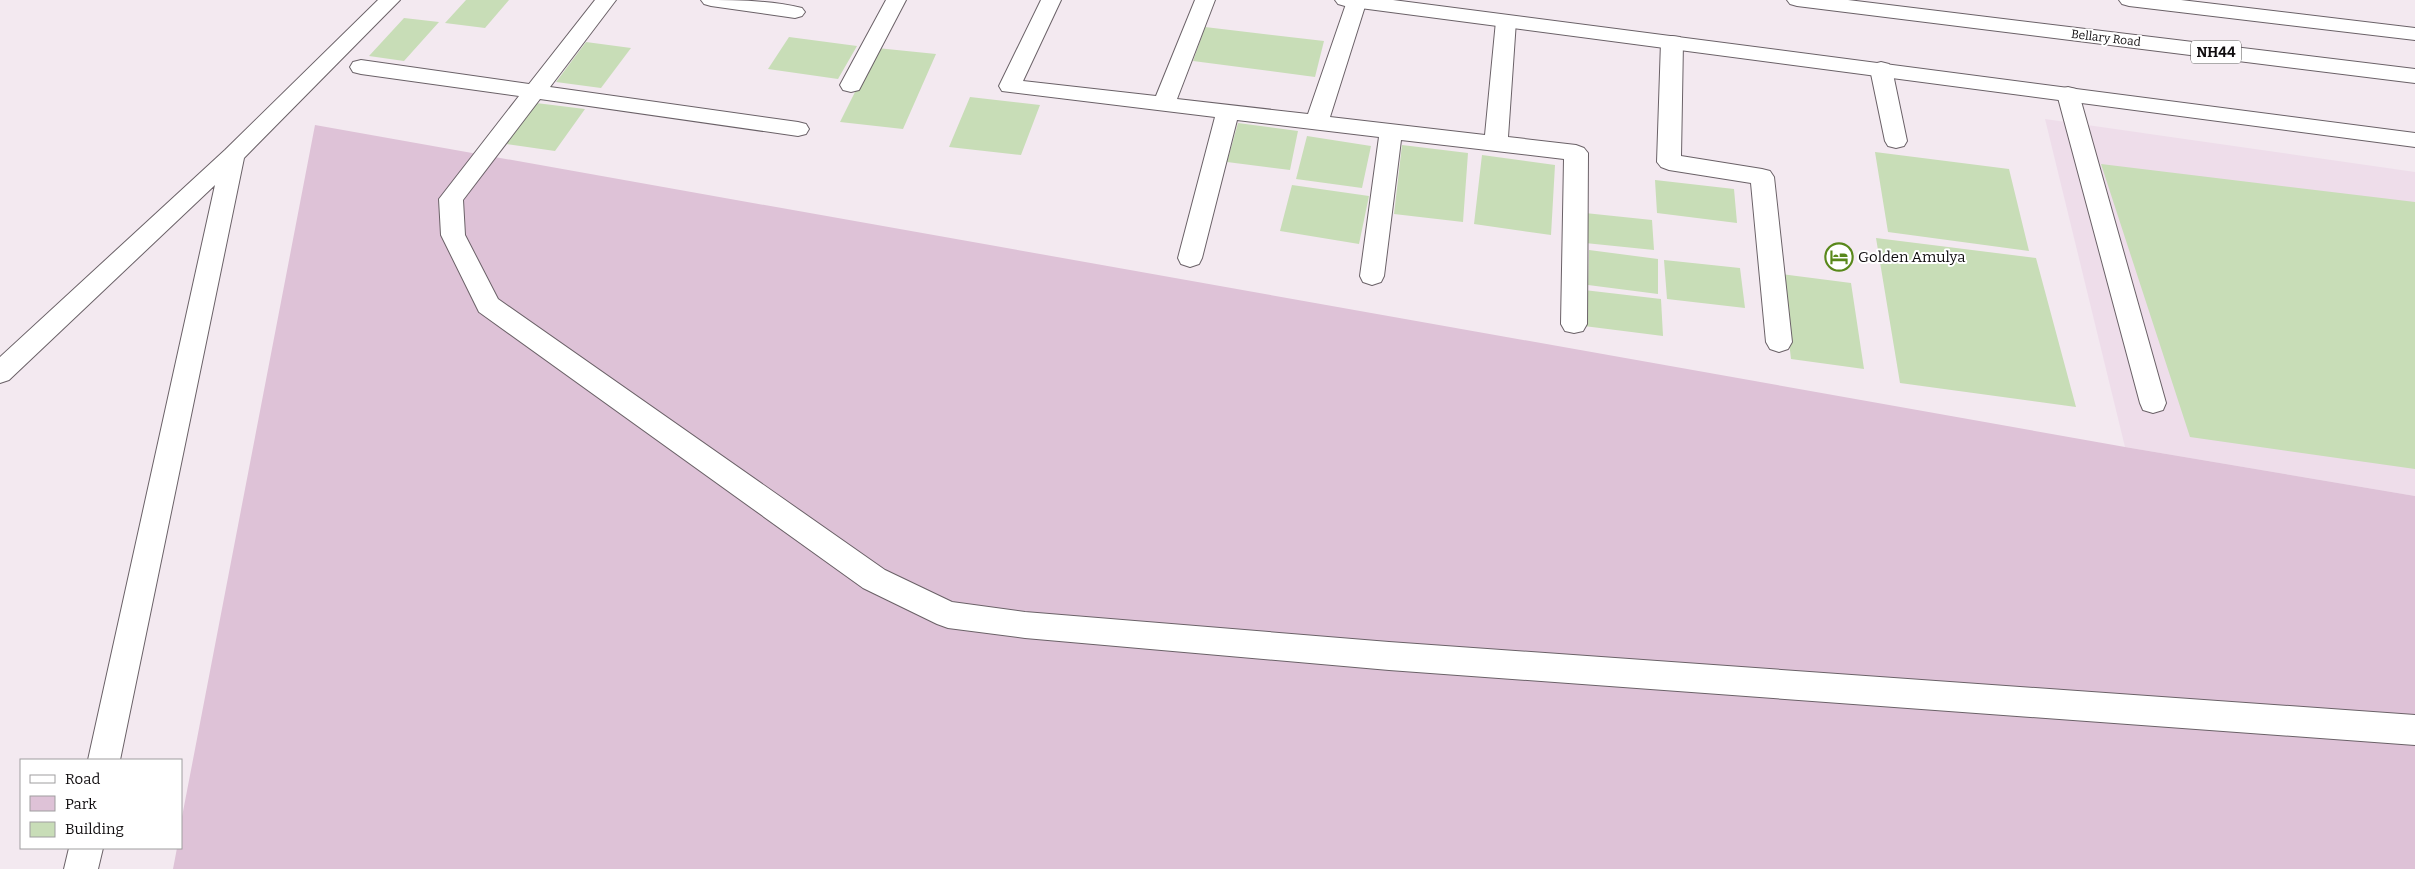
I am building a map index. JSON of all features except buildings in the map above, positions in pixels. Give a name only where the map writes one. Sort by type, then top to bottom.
[{"type":"main road","points":[[0,372],[233,155],[390,0]]},
{"type":"main road","points":[[606,0],[451,199],[453,235],[488,305],[874,579],[948,615],[1025,625],[1389,656],[2415,730]]},
{"type":"main road","points":[[711,0],[796,12]]},
{"type":"main road","points":[[851,85],[896,0]]},
{"type":"main road","points":[[1051,0],[1010,86],[1576,153],[1574,324]]},
{"type":"main road","points":[[1164,104],[1205,0]]},
{"type":"main road","name":"Bellary Road","points":[[1797,0],[2415,76]]},
{"type":"main road","points":[[2129,0],[2415,34]]},
{"type":"main road","points":[[1317,122],[1351,1],[2415,140]]},
{"type":"main road","points":[[1496,144],[1506,20]]},
{"type":"main road","points":[[1672,42],[1669,162],[1762,177],[1779,342]]},
{"type":"main road","points":[[361,67],[535,90],[798,129]]},
{"type":"main road","points":[[1881,69],[1896,141]]},
{"type":"main road","points":[[2068,94],[2152,403]]},
{"type":"main road","points":[[1190,258],[1228,112]]},
{"type":"main road","points":[[1372,276],[1391,131]]},
{"type":"main road","points":[[104,759],[233,155]]},
{"type":"main road","points":[[81,869],[86,849]]},
{"type":"shaded area","points":[[2045,119],[2415,172],[2415,496],[2125,447]]},
{"type":"green space","points":[[315,125],[2125,447],[2415,496],[2415,869],[173,869],[177,849],[182,849],[182,817]]},
{"type":"place","name":"Golden Amulya","points":[[1839,257]]}]
